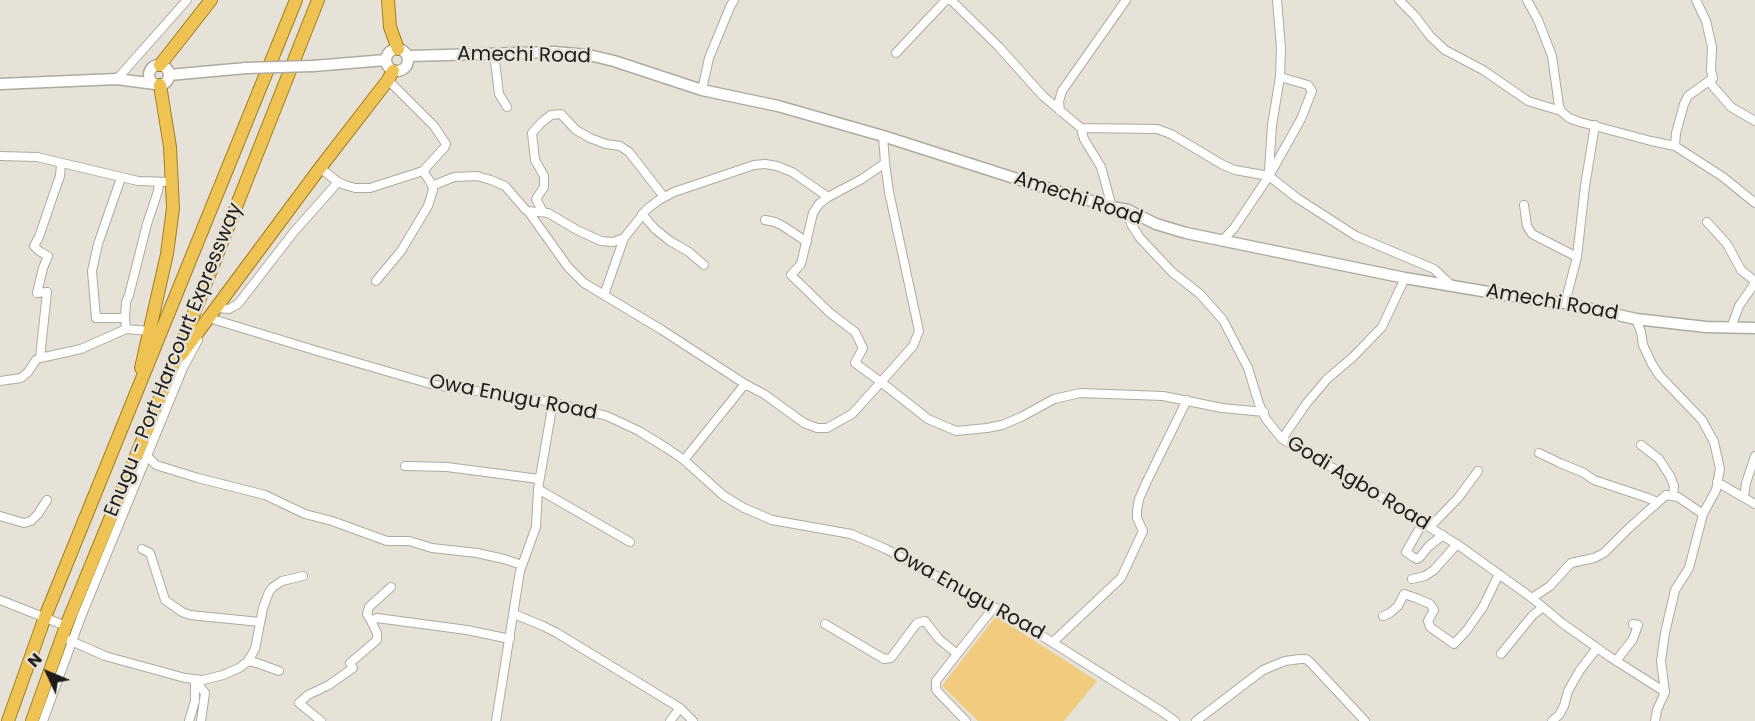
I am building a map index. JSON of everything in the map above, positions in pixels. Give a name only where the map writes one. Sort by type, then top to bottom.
[{"type":"highway","points":[[157,66],[211,0]]},
{"type":"highway","points":[[135,397],[296,0]]},
{"type":"highway","name":"Enugu - Port Harcourt Expressway","points":[[32,721],[318,0]]},
{"type":"highway","points":[[388,0],[390,27],[403,52]]},
{"type":"highway","points":[[172,366],[320,168],[389,70]]},
{"type":"highway","points":[[135,397],[166,254],[172,208],[170,147],[157,84]]},
{"type":"highway","name":"Enugu - Port Harcourt Expressway","points":[[8,721],[45,616],[135,397]]},
{"type":"main road","points":[[169,75],[246,68],[313,66],[398,71],[406,67],[403,52],[388,53],[389,70]]},
{"type":"main road","name":"Amechi Road","points":[[403,52],[554,52],[589,55],[702,90],[778,106],[883,136],[1036,185],[1128,210],[1156,224],[1186,233],[1405,278],[1565,303],[1636,319],[1731,328],[1755,328]]},
{"type":"main road","points":[[157,66],[149,73],[149,77],[157,84]]},
{"type":"main road","points":[[0,84],[121,79],[157,84],[166,82],[169,75],[167,68],[157,66],[121,79]]},
{"type":"street","points":[[121,79],[187,0]]},
{"type":"street","points":[[702,90],[709,58],[735,0]]},
{"type":"street","points":[[897,53],[946,0]]},
{"type":"street","points":[[951,0],[999,47],[1043,96],[1081,128],[1084,139],[1101,167],[1112,207]]},
{"type":"street","points":[[1060,111],[1059,101],[1062,91],[1126,0]]},
{"type":"street","points":[[1269,176],[1272,125],[1280,77],[1281,48],[1277,0]]},
{"type":"street","points":[[1399,0],[1445,50],[1483,70],[1528,101],[1561,111],[1569,118],[1580,122],[1676,146],[1723,177],[1755,203]]},
{"type":"street","points":[[1527,0],[1538,20],[1552,56],[1561,111]]},
{"type":"street","points":[[1696,0],[1704,15],[1712,47],[1713,78],[1710,83],[1731,107],[1755,121]]},
{"type":"street","points":[[494,53],[500,94],[507,106]]},
{"type":"street","points":[[320,168],[338,182],[355,188],[370,188],[423,171],[438,156],[446,144],[389,70]]},
{"type":"street","points":[[1222,241],[1234,228],[1269,176],[1301,119],[1312,91],[1308,85],[1280,77]]},
{"type":"street","points":[[1676,146],[1676,133],[1684,104],[1689,96],[1713,78]]},
{"type":"street","points":[[543,212],[536,199],[544,188],[544,176],[535,160],[532,133],[551,115],[561,114],[576,130],[590,138],[620,146],[629,152],[664,197]]},
{"type":"street","points":[[1565,303],[1577,257],[1595,125]]},
{"type":"street","points":[[1081,128],[1157,129],[1171,134],[1223,165],[1235,170],[1269,176],[1297,198],[1348,231],[1382,248],[1412,258],[1434,269],[1451,285]]},
{"type":"street","points":[[432,186],[454,177],[477,176],[505,186],[528,211],[576,276],[764,394],[804,423],[817,428],[827,428],[852,414],[913,346],[919,331],[885,163],[883,136]]},
{"type":"street","points":[[0,156],[37,158],[138,181],[172,182]]},
{"type":"street","points":[[885,163],[819,204],[813,213],[801,264],[791,275],[830,313],[855,332],[862,348],[855,363],[928,419],[956,431],[967,431],[1002,425],[1054,399],[1080,393],[1155,395],[1222,408],[1264,412]]},
{"type":"street","points":[[0,381],[21,378],[40,358],[47,292],[37,293],[48,256],[34,246],[60,176],[61,164]]},
{"type":"street","points":[[604,295],[624,238],[642,214],[664,197],[754,165],[765,164],[792,172],[828,197]]},
{"type":"street","points":[[376,281],[401,252],[432,197],[432,186],[423,171]]},
{"type":"street","points":[[121,178],[98,244],[92,271],[96,318],[125,318]]},
{"type":"street","points":[[126,329],[126,302],[159,182]]},
{"type":"street","points":[[43,721],[67,634],[148,457],[183,368],[213,313],[238,304],[293,233],[338,182]]},
{"type":"street","points":[[1524,205],[1527,226],[1532,234],[1577,257]]},
{"type":"street","name":"Godi Agbo Road","points":[[1128,210],[1131,224],[1140,237],[1172,272],[1200,294],[1223,320],[1248,368],[1266,419],[1282,439],[1356,481],[1457,544],[1532,598],[1562,623],[1665,692]]},
{"type":"street","points":[[528,211],[549,213],[601,241],[613,242],[624,238]]},
{"type":"street","points":[[642,214],[655,229],[704,265]]},
{"type":"street","points":[[765,220],[783,226],[807,242]]},
{"type":"street","points":[[1707,222],[1727,244],[1741,270],[1755,282],[1739,306],[1731,328]]},
{"type":"street","points":[[1282,439],[1306,404],[1327,379],[1353,357],[1382,327],[1405,278]]},
{"type":"street","name":"Owa Enugu Road","points":[[213,313],[324,353],[434,385],[553,402],[608,416],[645,434],[684,460],[724,496],[760,517],[851,534],[886,549],[994,607],[1053,642],[1175,721]]},
{"type":"street","points":[[1636,319],[1643,345],[1659,375],[1702,420],[1714,442],[1720,469],[1716,490],[1703,514],[1689,568],[1676,590],[1665,633],[1661,661],[1665,692],[1655,721]]},
{"type":"street","points":[[40,358],[81,349],[126,329],[148,331]]},
{"type":"street","points":[[684,460],[745,384]]},
{"type":"street","points":[[1053,642],[1121,578],[1143,531],[1137,518],[1139,499],[1187,400]]},
{"type":"street","points":[[496,721],[522,565],[536,527],[539,479],[553,402]]},
{"type":"street","points":[[1641,445],[1659,459],[1670,476],[1674,486],[1673,495]]},
{"type":"street","points":[[1539,453],[1584,473],[1594,480],[1657,502]]},
{"type":"street","points":[[1744,497],[1755,456]]},
{"type":"street","points":[[148,457],[156,465],[265,495],[305,514],[387,541],[409,541],[432,548],[477,553],[522,565]]},
{"type":"street","points":[[405,466],[447,467],[539,479]]},
{"type":"street","points":[[1443,535],[1428,546],[1417,559],[1406,552],[1418,531],[1428,526],[1458,498],[1478,471]]},
{"type":"street","points":[[1717,482],[1755,504]]},
{"type":"street","points":[[538,489],[630,542]]},
{"type":"street","points":[[1532,598],[1550,586],[1571,562],[1594,558],[1604,553],[1666,495],[1681,498],[1703,514]]},
{"type":"street","points":[[0,516],[24,523],[31,521],[47,500]]},
{"type":"street","points":[[1412,579],[1425,576],[1434,570],[1457,544]]},
{"type":"street","points":[[142,549],[150,553],[165,600],[182,612],[190,615],[260,622]]},
{"type":"street","points":[[1383,616],[1398,606],[1404,594],[1416,598],[1430,604],[1434,610],[1428,621],[1430,627],[1454,644],[1483,607],[1499,574]]},
{"type":"street","points":[[0,600],[45,616],[67,634],[105,656],[195,680],[223,675],[248,661],[255,649],[263,608],[269,592],[282,581],[303,576]]},
{"type":"street","points":[[391,587],[369,607],[367,614],[374,620],[467,630],[510,639]]},
{"type":"street","points":[[966,721],[938,692],[935,685],[994,607]]},
{"type":"street","points":[[1501,654],[1532,616],[1543,607]]},
{"type":"street","points":[[514,615],[557,633],[680,708],[693,721]]},
{"type":"street","points":[[321,721],[298,703],[353,668],[350,663],[377,640],[374,620]]},
{"type":"street","points":[[825,624],[884,659],[891,658],[917,623],[925,621],[939,639],[957,654]]},
{"type":"street","points":[[1616,661],[1633,639],[1638,625],[1633,624]]},
{"type":"street","points":[[1552,721],[1564,706],[1568,691],[1580,670],[1598,648]]},
{"type":"street","points":[[1196,721],[1263,670],[1285,661],[1300,659],[1310,662],[1365,721]]},
{"type":"street","points":[[248,661],[279,671]]},
{"type":"street","points":[[189,721],[195,701],[195,680]]},
{"type":"street","points":[[195,680],[205,693],[201,721]]},
{"type":"street","points":[[670,721],[680,708]]},
{"type":"shaded area","points":[[996,616],[1097,681],[1064,721],[978,721],[942,686]]}]
